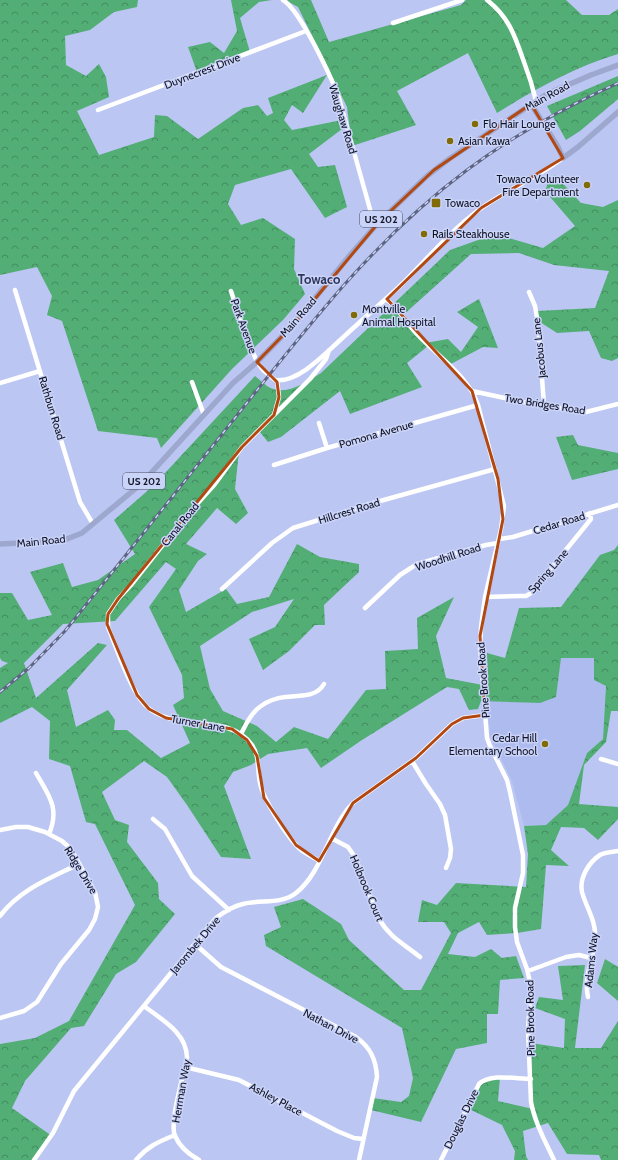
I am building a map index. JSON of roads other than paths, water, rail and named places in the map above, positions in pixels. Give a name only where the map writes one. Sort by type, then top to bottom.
[{"type":"main road","name":"Main Road","points":[[0,544],[62,541],[82,533],[141,484],[233,383],[298,319],[350,255],[375,227],[401,200],[434,170],[546,94],[618,65]]},
{"type":"main road","points":[[534,102],[540,117],[563,158],[618,112]]},
{"type":"street","name":"Waughaw Road","points":[[283,0],[294,11],[306,31],[338,95],[375,227]]},
{"type":"street","points":[[393,23],[462,0]]},
{"type":"street","points":[[487,0],[501,12],[510,25],[516,38],[532,85],[534,102]]},
{"type":"street","name":"Duynecrest Drive","points":[[98,110],[306,31]]},
{"type":"street","points":[[256,362],[263,370],[277,380],[294,377],[305,370],[386,298],[456,230],[481,208],[563,158]]},
{"type":"street","name":"Rathbun Road","points":[[15,290],[80,502],[93,524]]},
{"type":"street","name":"Park Avenue","points":[[231,291],[256,362]]},
{"type":"street","name":"Jacobus Lane","points":[[529,292],[535,306],[538,324],[544,405]]},
{"type":"street","name":"Pine Brook Road","points":[[386,298],[393,304],[420,338],[460,376],[472,391],[478,405],[504,506],[503,519],[485,598],[480,636],[486,730],[490,746],[507,780],[523,855],[523,873],[515,908],[515,927],[517,942],[528,971],[531,987],[528,1030],[531,1102],[539,1128],[554,1160]]},
{"type":"street","name":"Canal Road","points":[[114,642],[107,620],[108,614],[118,598],[131,585],[197,503],[215,484],[242,447],[310,379],[326,359],[329,350]]},
{"type":"street","points":[[0,383],[40,371]]},
{"type":"street","points":[[274,415],[279,397],[277,380]]},
{"type":"street","points":[[192,382],[204,415]]},
{"type":"street","name":"Two Bridges Road","points":[[472,391],[586,412],[618,404]]},
{"type":"street","name":"Pomona Avenue","points":[[274,465],[478,405]]},
{"type":"street","points":[[319,423],[328,448]]},
{"type":"street","name":"Hillcrest Road","points":[[222,589],[272,543],[293,528],[373,503],[495,469]]},
{"type":"street","name":"Cedar Road","points":[[498,541],[618,505]]},
{"type":"street","name":"Spring Lane","points":[[485,598],[526,596],[531,593],[591,519],[590,513]]},
{"type":"street","name":"Woodhill Road","points":[[365,608],[400,575],[417,564],[498,541]]},
{"type":"street","name":"Turner Lane","points":[[114,642],[137,695],[149,709],[166,718],[232,729],[241,734],[252,744],[257,756],[260,783],[264,798],[296,845],[319,861]]},
{"type":"street","points":[[241,734],[252,715],[266,703],[284,697],[315,694],[321,690],[324,684]]},
{"type":"street","name":"Jarombek Drive","points":[[34,1160],[53,1133],[74,1091],[216,918],[228,910],[243,904],[281,900],[292,896],[304,886],[345,812],[353,803],[431,746],[452,724],[463,718],[485,715]]},
{"type":"street","points":[[601,759],[618,764]]},
{"type":"street","points":[[412,761],[440,804],[444,815],[451,849],[450,858],[446,868]]},
{"type":"street","points":[[36,773],[54,809],[54,821],[49,834]]},
{"type":"street","points":[[153,819],[165,829],[192,876],[228,910]]},
{"type":"street","name":"Ridge Drive","points":[[0,830],[22,827],[34,829],[49,834],[66,845],[71,849],[80,864],[97,898],[97,913],[93,925],[61,964],[37,1002],[24,1011],[0,1018]]},
{"type":"street","name":"Holbrook Court","points":[[331,838],[348,848],[355,857],[379,919],[388,932],[420,957]]},
{"type":"street","name":"Adams Way","points":[[588,997],[586,987],[595,943],[596,930],[582,890],[583,878],[588,866],[601,854],[618,851]]},
{"type":"street","points":[[0,916],[12,902],[29,889],[80,864]]},
{"type":"street","name":"Nathan Drive","points":[[195,944],[221,967],[356,1038],[365,1045],[375,1061],[376,1076],[359,1160]]},
{"type":"street","points":[[528,971],[566,957],[579,955],[591,958]]},
{"type":"street","name":"Herrman Way","points":[[144,1006],[181,1036],[187,1051],[186,1067],[174,1118],[175,1135],[186,1151],[199,1160]]},
{"type":"street","name":"Ashley Place","points":[[186,1067],[239,1080],[337,1131],[354,1138],[363,1139]]},
{"type":"street","name":"Douglas Drive","points":[[442,1160],[477,1086],[481,1082],[493,1078],[531,1080]]},
{"type":"street","points":[[136,1160],[142,1152],[152,1145],[175,1135]]},
{"type":"railway","points":[[0,692],[29,668],[65,631],[300,337],[351,277],[406,221],[435,195],[467,170],[521,133],[618,83]]},
{"type":"place","name":"Flo Hair Lounge","points":[[475,124]]},
{"type":"place","name":"Asian Kawa","points":[[450,141]]},
{"type":"place","name":"Towaco Volunteer Fire Department","points":[[587,185]]},
{"type":"place","name":"Towaco","points":[[436,203]]},
{"type":"place","name":"Rails Steakhouse","points":[[424,234]]},
{"type":"place","name":"Montville Animal Hospital","points":[[354,315]]},
{"type":"place","name":"Cedar Hill Elementary School","points":[[545,744]]},
{"type":"district","name":"Towaco","points":[[319,279]]}]
